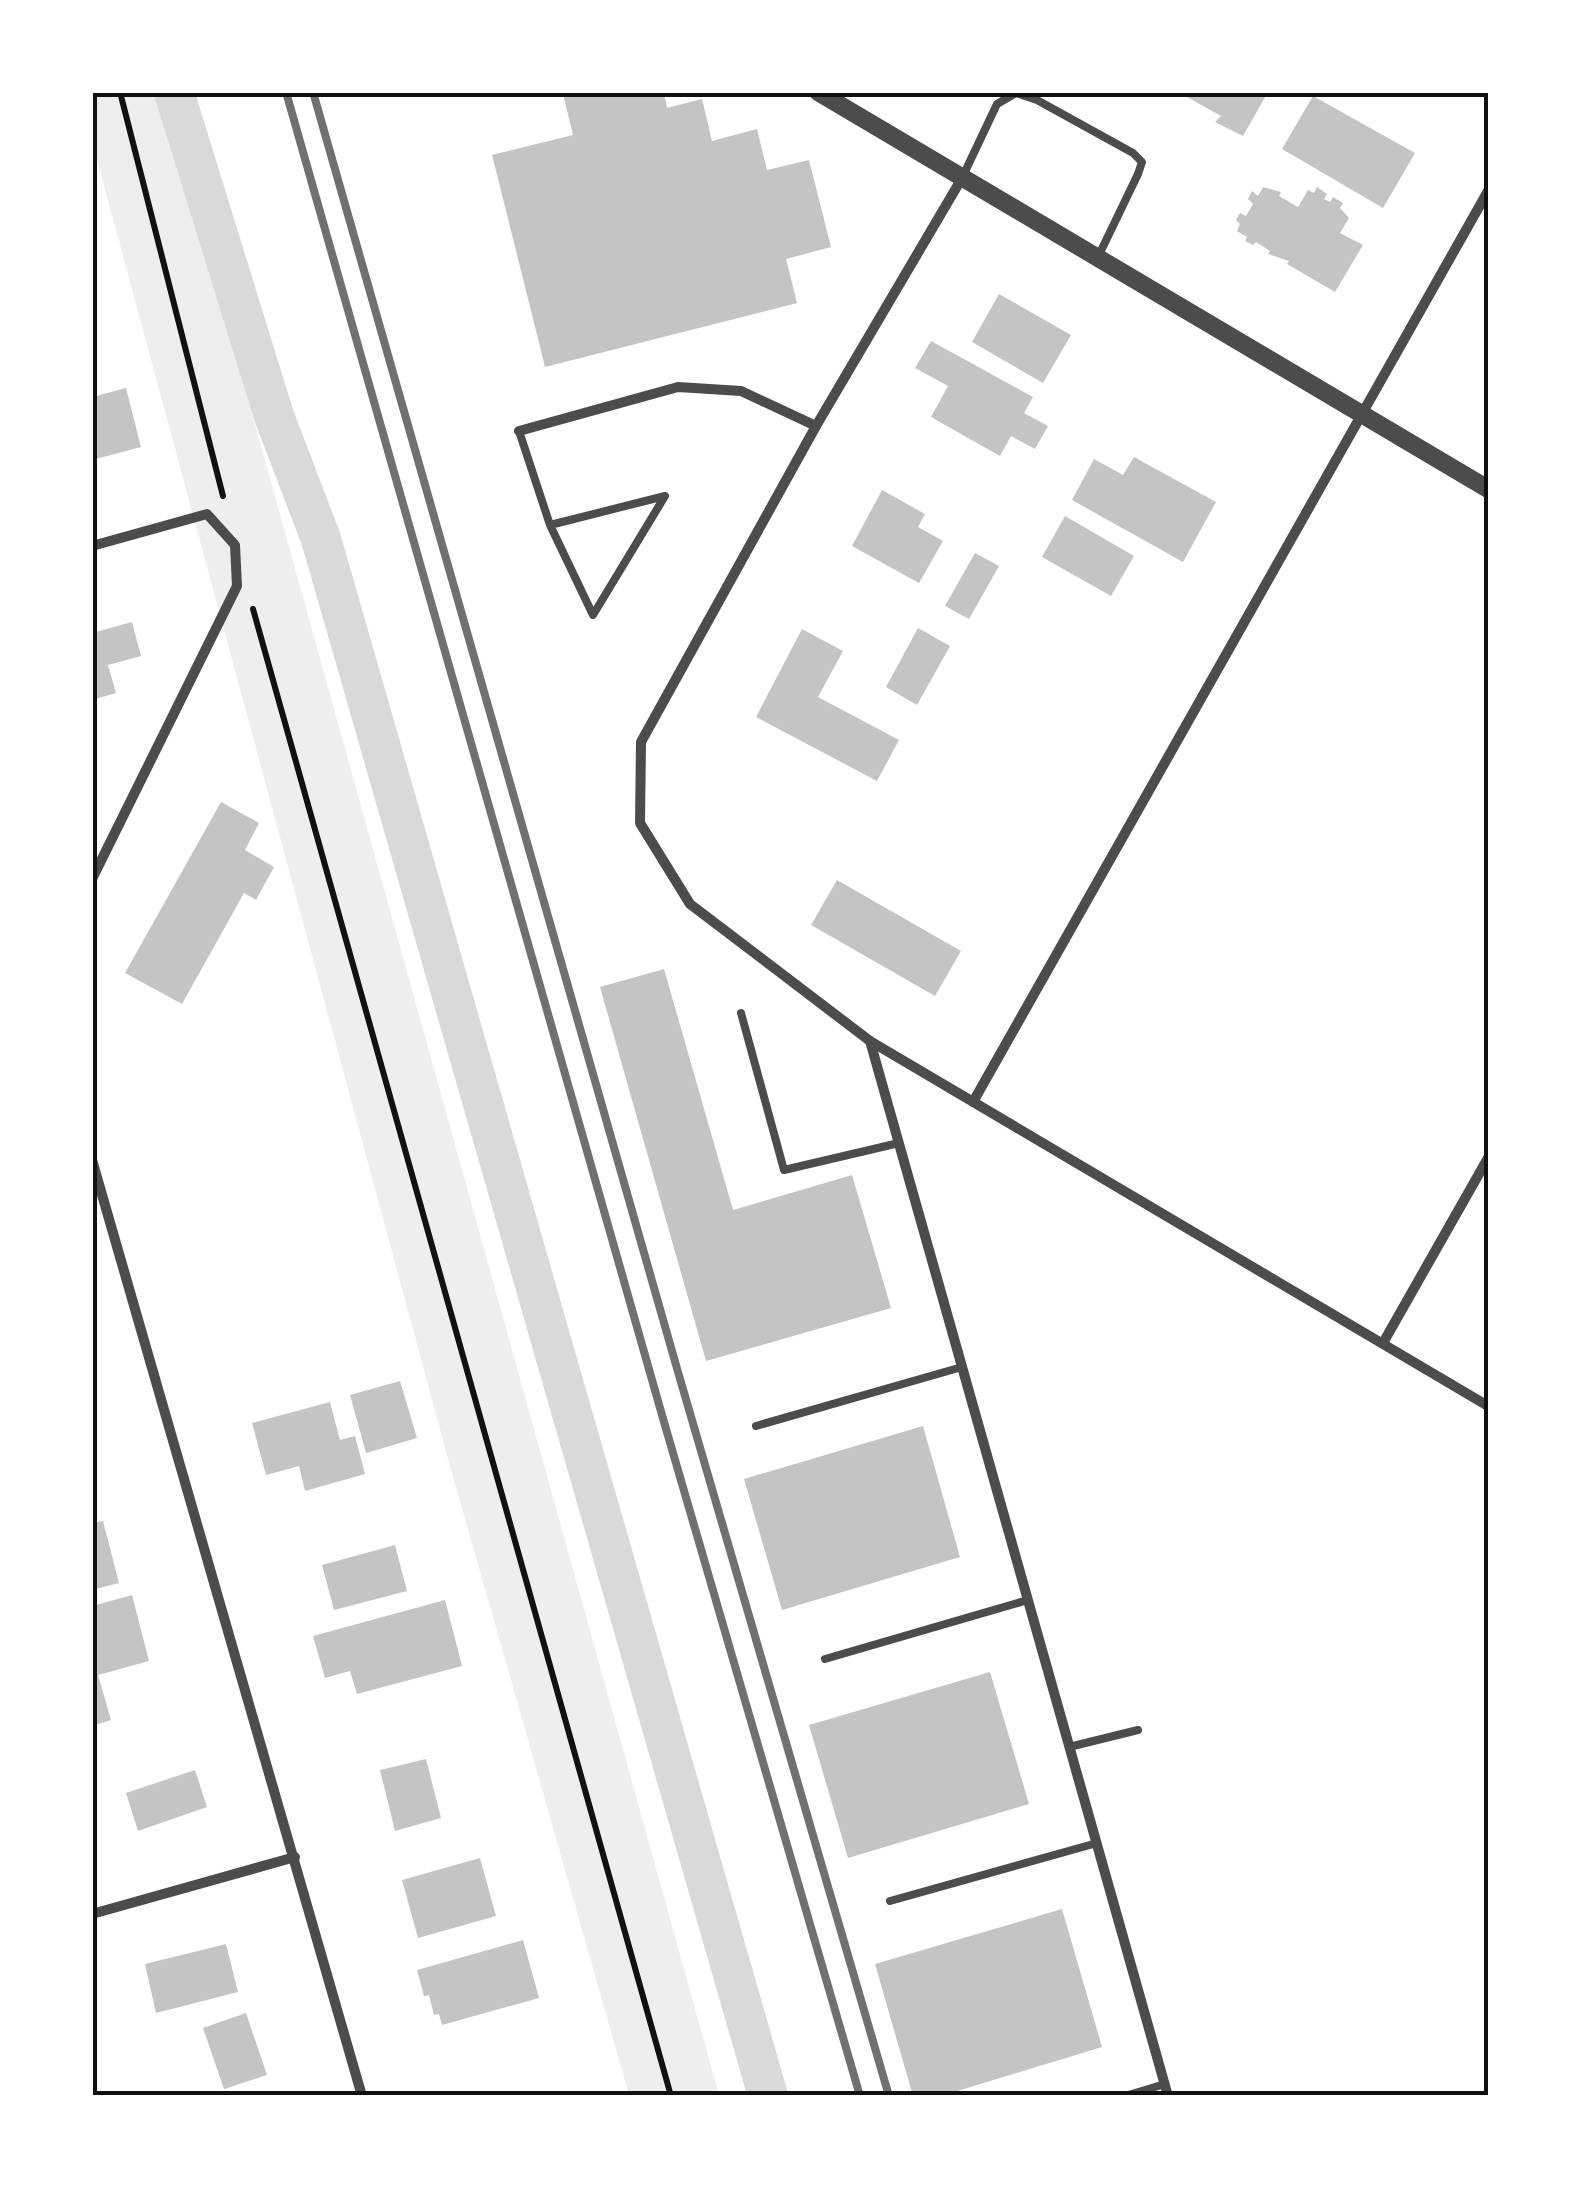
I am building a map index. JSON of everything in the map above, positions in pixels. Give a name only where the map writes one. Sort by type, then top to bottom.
[{"type":"street","points":[[818,92],[1488,489]]},
{"type":"street","points":[[962,178],[816,426],[641,742],[640,823],[690,904],[870,1040],[1488,1406]]},
{"type":"street","points":[[973,1102],[1488,192]]},
{"type":"street","points":[[520,431],[678,387],[741,391],[816,426]]},
{"type":"street","points":[[92,546],[207,514],[236,545],[237,586],[92,879]]},
{"type":"street","points":[[870,1040],[1167,2090]]},
{"type":"street","points":[[1383,1344],[1488,1158]]},
{"type":"street","points":[[92,1160],[362,2096]]},
{"type":"street","points":[[92,1914],[295,1857]]},
{"type":"lane","points":[[962,178],[997,104],[1016,93],[1038,100],[1133,153],[1142,162],[1098,258]]},
{"type":"lane","points":[[520,431],[550,526],[593,615],[665,496],[550,526]]},
{"type":"lane","points":[[741,1013],[784,1170],[899,1143]]},
{"type":"lane","points":[[756,1426],[962,1367]]},
{"type":"lane","points":[[826,1659],[1028,1600]]},
{"type":"lane","points":[[1070,1747],[1138,1730]]},
{"type":"lane","points":[[890,1900],[1097,1844]]},
{"type":"lane","points":[[1124,2096],[1167,2090]]},
{"type":"path","points":[[120,92],[236,545]]},
{"type":"path","points":[[252,603],[670,2096]]},
{"type":"shaded area","points":[[92,93],[163,93],[719,2095],[629,2095],[448,1459],[93,145]]},
{"type":"building","points":[[664,92],[667,108],[702,99],[712,141],[757,129],[767,170],[809,160],[831,247],[786,259],[797,303],[545,367],[492,155],[573,135],[563,94]]},
{"type":"building","points":[[1178,92],[1268,92],[1243,136],[1215,122],[1221,116]]},
{"type":"building","points":[[1313,96],[1415,153],[1383,208],[1282,149]]},
{"type":"building","points":[[1263,187],[1281,192],[1279,196],[1298,207],[1308,190],[1314,193],[1317,187],[1327,194],[1324,199],[1330,202],[1333,197],[1343,203],[1340,208],[1349,218],[1340,233],[1363,245],[1335,292],[1287,264],[1289,261],[1268,254],[1270,251],[1256,242],[1253,245],[1245,241],[1247,237],[1237,231],[1240,213],[1246,216],[1253,204],[1248,199],[1252,191],[1258,196]]},
{"type":"building","points":[[999,294],[1071,335],[1043,383],[972,342]]},
{"type":"building","points":[[931,341],[1033,397],[1024,413],[1048,426],[1035,449],[1011,436],[1000,456],[931,417],[948,386],[915,368]]},
{"type":"building","points":[[92,386],[96,396],[126,388],[141,447],[92,460]]},
{"type":"building","points":[[1134,457],[1216,502],[1183,562],[1072,500],[1094,459],[1123,475]]},
{"type":"building","points":[[882,490],[925,514],[918,527],[943,541],[919,583],[852,546]]},
{"type":"building","points":[[1065,516],[1134,556],[1111,596],[1042,557]]},
{"type":"building","points":[[975,553],[999,566],[969,619],[945,606]]},
{"type":"building","points":[[132,622],[141,656],[108,665],[116,693],[92,700],[92,633]]},
{"type":"building","points":[[918,628],[950,646],[917,705],[886,687]]},
{"type":"building","points":[[802,629],[843,651],[818,697],[899,740],[877,781],[756,717]]},
{"type":"building","points":[[221,802],[259,823],[245,850],[274,867],[256,900],[244,893],[182,1004],[125,973]]},
{"type":"building","points":[[837,880],[961,951],[935,996],[811,925]]},
{"type":"building","points":[[664,969],[733,1210],[852,1175],[891,1308],[706,1361],[600,987]]},
{"type":"building","points":[[400,1381],[417,1438],[366,1453],[350,1395]]},
{"type":"building","points":[[330,1402],[340,1440],[355,1436],[365,1474],[305,1491],[299,1466],[266,1475],[252,1423]]},
{"type":"building","points":[[923,1426],[960,1557],[782,1610],[744,1479]]},
{"type":"building","points":[[103,1521],[119,1583],[92,1590],[92,1523]]},
{"type":"building","points":[[395,1545],[407,1591],[334,1610],[322,1565]]},
{"type":"building","points":[[132,1595],[149,1661],[98,1675],[111,1720],[92,1726],[92,1606]]},
{"type":"building","points":[[445,1600],[462,1666],[357,1694],[350,1671],[325,1678],[313,1636]]},
{"type":"building","points":[[990,1672],[1029,1804],[848,1858],[809,1725]]},
{"type":"building","points":[[426,1759],[441,1818],[395,1831],[380,1770]]},
{"type":"building","points":[[195,1770],[207,1807],[138,1831],[126,1793]]},
{"type":"building","points":[[480,1858],[496,1916],[418,1938],[402,1880]]},
{"type":"building","points":[[1062,1909],[1102,2047],[941,2096],[913,2096],[875,1964]]},
{"type":"building","points":[[523,1940],[539,1998],[442,2025],[439,2014],[434,2015],[429,1995],[424,1996],[417,1970]]},
{"type":"building","points":[[226,1944],[238,1992],[156,2013],[145,1964]]},
{"type":"building","points":[[246,2013],[267,2075],[224,2089],[203,2028]]},
{"type":"waterway","points":[[174,92],[274,416],[321,539],[768,2096]]},
{"type":"railway","points":[[286,92],[860,2096]]},
{"type":"railway","points":[[313,92],[889,2096]]}]
